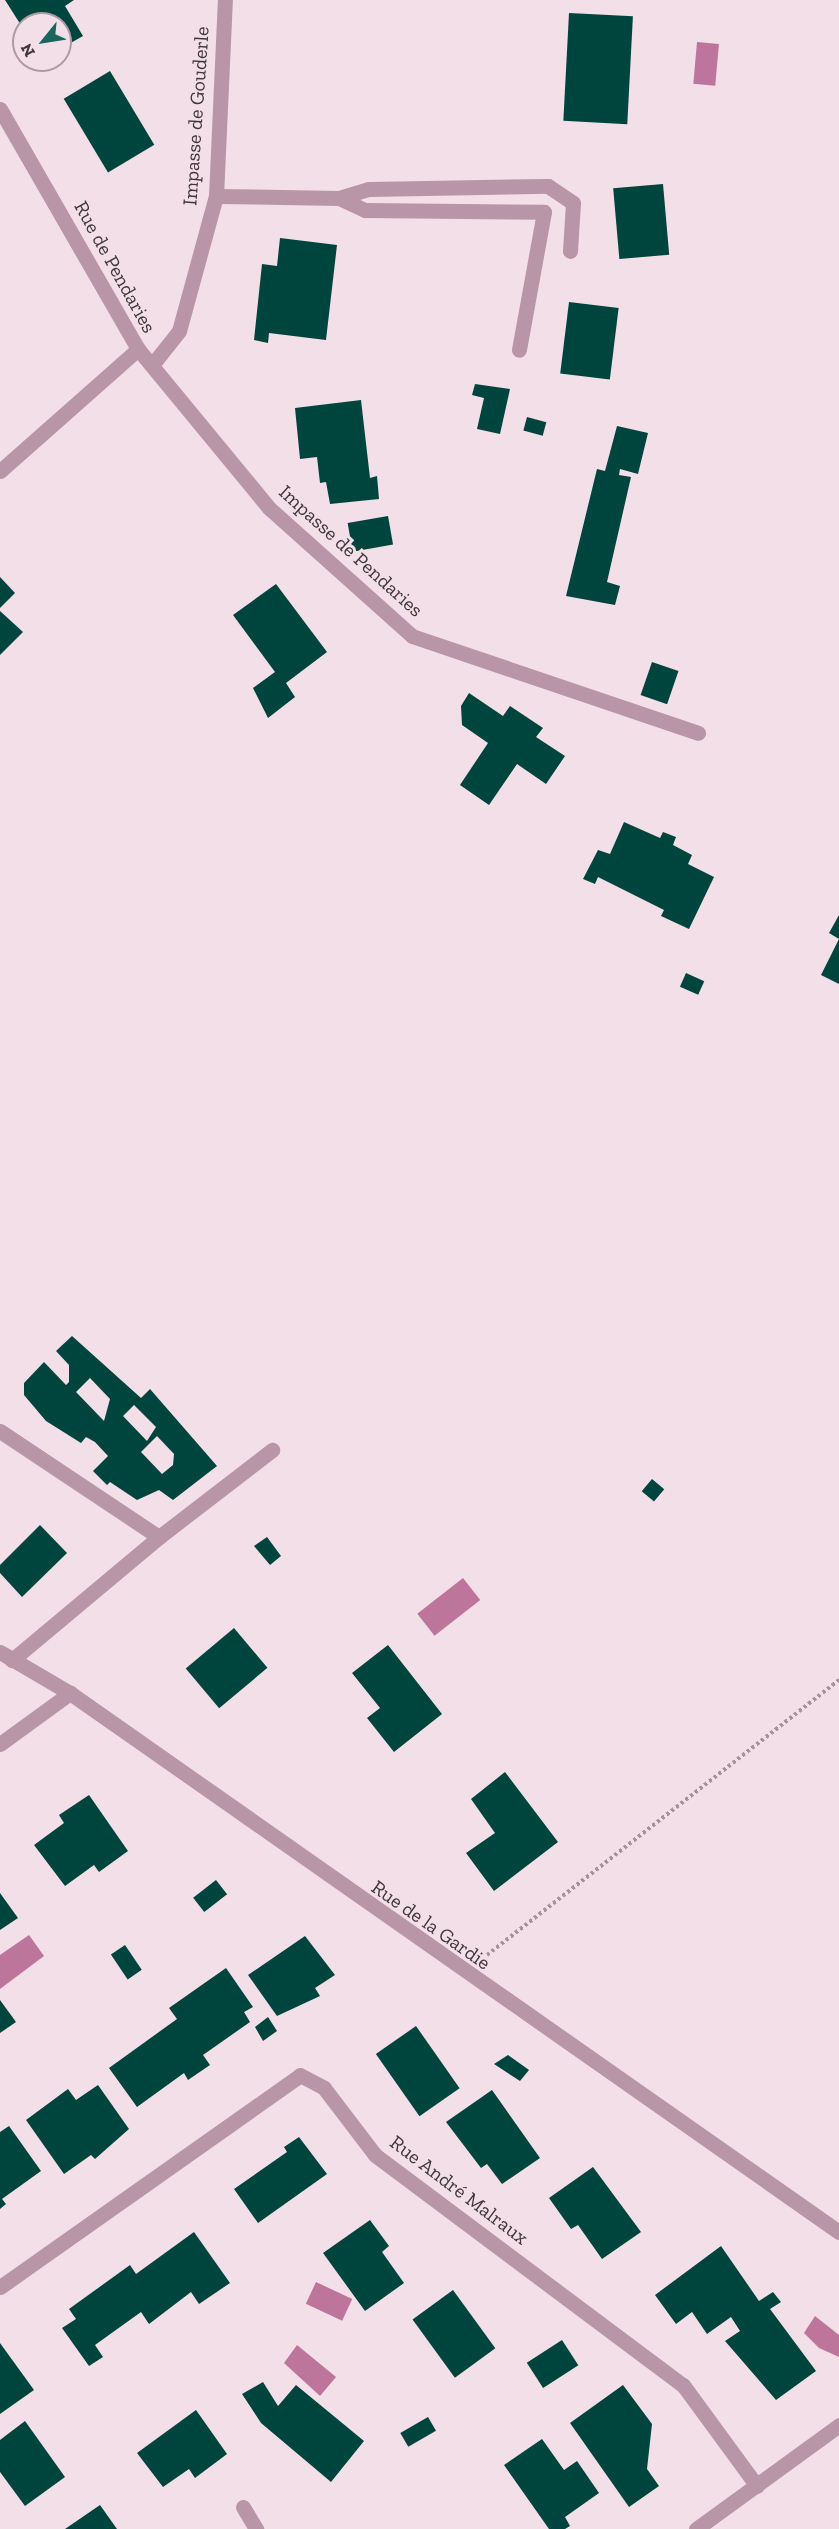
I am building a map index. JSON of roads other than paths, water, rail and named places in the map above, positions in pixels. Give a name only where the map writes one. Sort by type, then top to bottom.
[{"type":"street","name":"Impasse de Gouderle","points":[[152,365],[179,331],[216,196],[225,0]]},
{"type":"street","name":"Rue de Pendaries","points":[[0,108],[138,349],[0,471]]},
{"type":"street","points":[[216,196],[339,198],[369,189],[548,186],[573,203],[570,251]]},
{"type":"street","points":[[339,198],[365,210],[544,212],[519,350]]},
{"type":"street","name":"Impasse de Pendaries","points":[[138,349],[269,508],[412,636],[698,733]]},
{"type":"street","points":[[0,1431],[159,1537]]},
{"type":"street","points":[[6,1656],[272,1450]]},
{"type":"street","name":"Rue de la Gardie","points":[[6,1656],[70,1693],[464,1974],[839,2232]]},
{"type":"street","points":[[0,1744],[70,1693]]},
{"type":"street","name":"Rue André Malraux","points":[[0,2287],[300,2075],[324,2088],[375,2155],[683,2385],[757,2486]]},
{"type":"street","points":[[696,2529],[839,2425]]},
{"type":"street","points":[[243,2507],[256,2529]]}]
